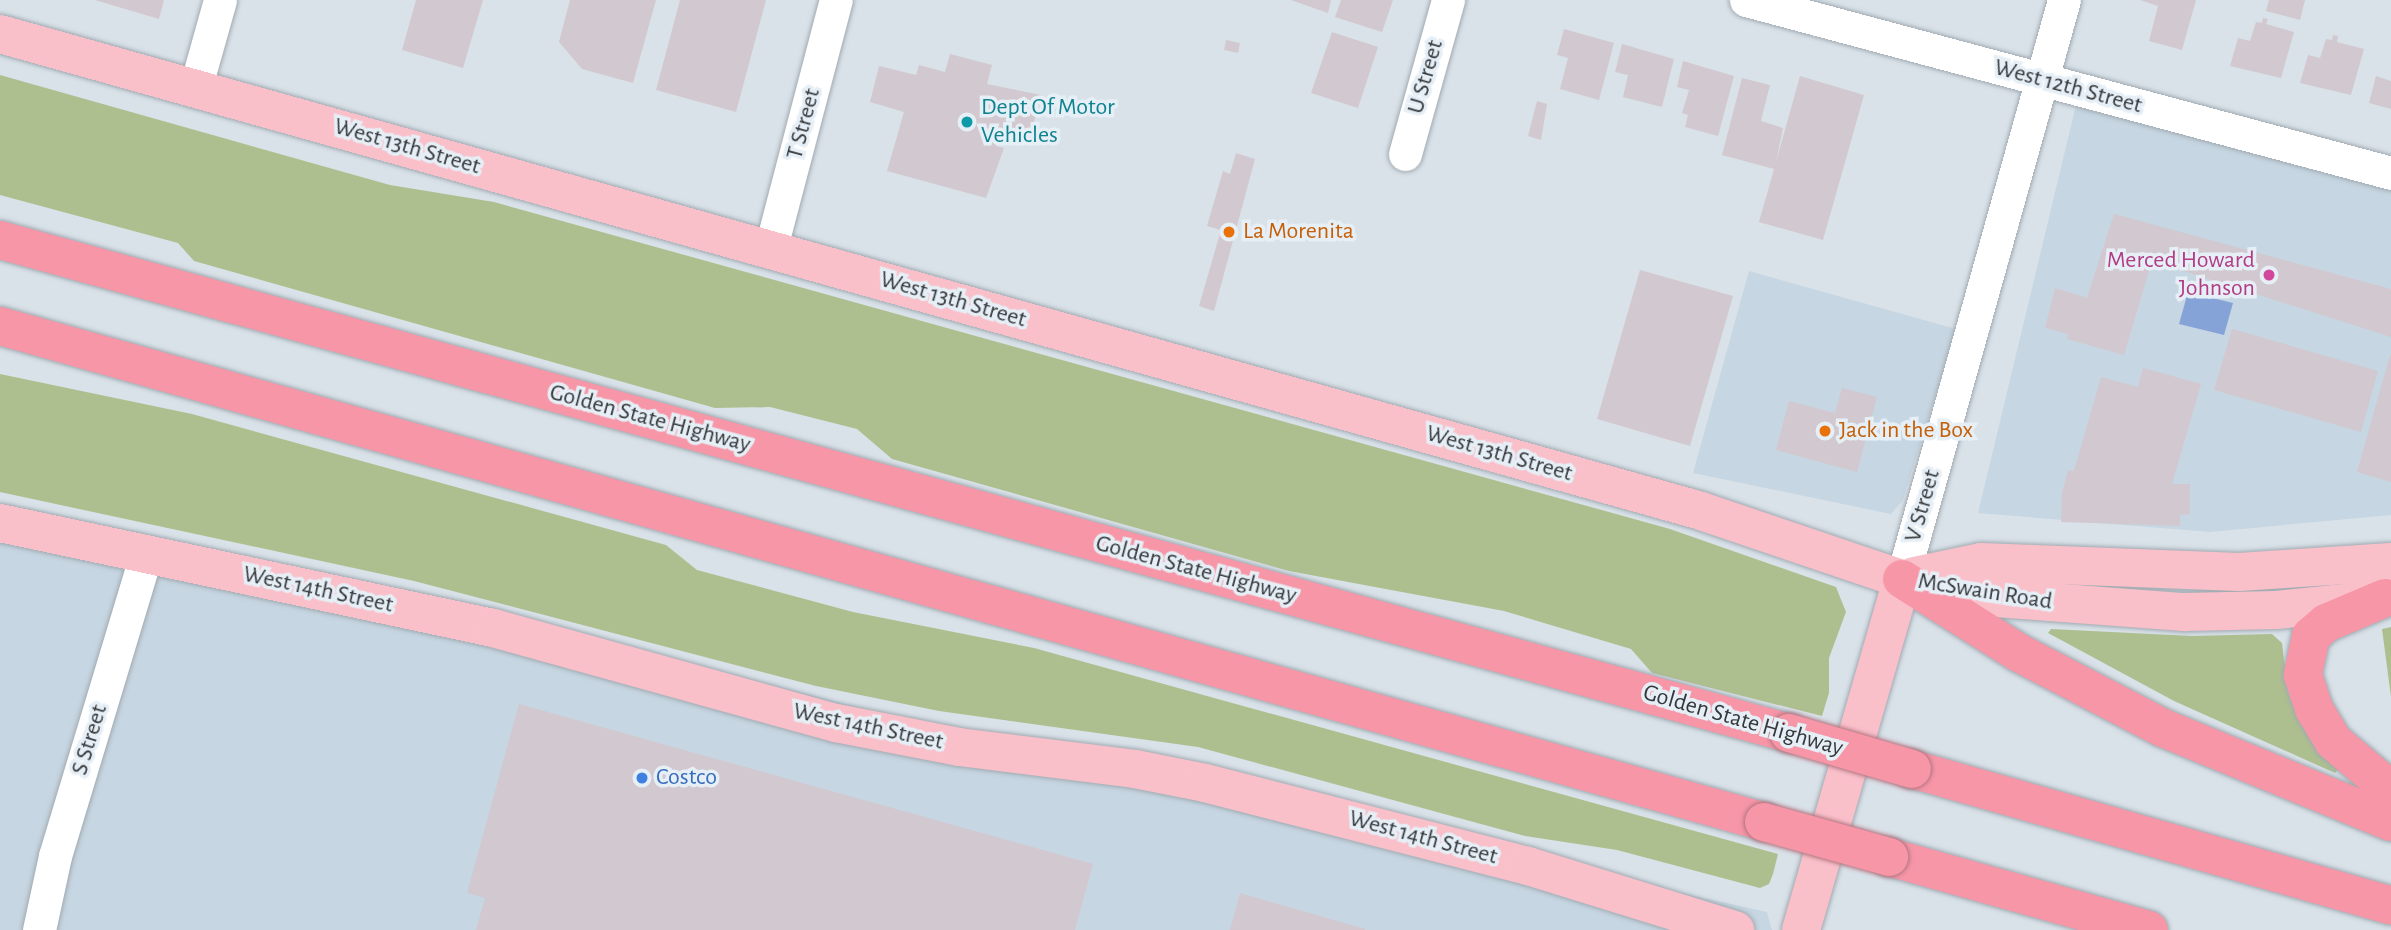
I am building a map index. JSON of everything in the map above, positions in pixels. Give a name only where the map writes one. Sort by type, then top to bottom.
[{"type":"highway","name":"Golden State Highway","points":[[0,240],[1789,733],[2391,905]]},
{"type":"highway","points":[[0,326],[2149,930]]},
{"type":"highway","points":[[1902,579],[2020,653],[2163,728],[2391,822]]},
{"type":"highway","points":[[2389,586],[2326,623],[2311,636],[2303,675],[2314,709],[2333,741],[2391,790]]},
{"type":"main road","name":"West 13th Street","points":[[0,34],[771,247],[1701,511],[1902,579]]},
{"type":"main road","name":"West 14th Street","points":[[0,523],[147,552],[493,628],[836,723],[959,747],[1135,769],[1230,789],[1528,866],[1735,930]]},
{"type":"main road","name":"McSwain Road","points":[[1902,579],[1983,597],[2184,612],[2276,610],[2389,586]]},
{"type":"main road","name":"V Street","points":[[1801,930],[1902,579]]},
{"type":"street","points":[[195,89],[220,0]]},
{"type":"street","name":"T Street","points":[[771,247],[836,0]]},
{"type":"street","name":"U Street","points":[[1405,154],[1448,0]]},
{"type":"street","name":"West 12th Street","points":[[1745,0],[2391,173]]},
{"type":"street","name":"V Street","points":[[1902,579],[2064,0]]},
{"type":"street","name":"S Street","points":[[39,930],[55,856],[147,552]]},
{"type":"shaded area","points":[[2083,76],[2391,158],[2391,515],[2210,532],[1978,513]]},
{"type":"shaded area","points":[[1749,271],[1956,329],[1903,500],[1891,514],[1693,473]]},
{"type":"shaded area","points":[[0,514],[524,621],[920,723],[1767,912],[1772,930],[0,930]]},
{"type":"green space","points":[[0,75],[390,185],[494,202],[1670,529],[1836,587],[1846,612],[1829,658],[1829,693],[1822,716],[1652,673],[1631,649],[1504,611],[1289,571],[892,459],[857,429],[770,407],[715,408],[194,261],[178,243],[0,195]]},
{"type":"green space","points":[[0,374],[192,414],[666,545],[697,570],[853,612],[1034,648],[1778,854],[1773,874],[1769,884],[1760,888],[1617,850],[1525,836],[1198,747],[939,711],[816,686],[414,581],[0,492]]},
{"type":"green space","points":[[2391,627],[2391,697],[2382,629]]},
{"type":"green space","points":[[2051,629],[2192,636],[2272,634],[2282,643],[2288,692],[2300,721],[2338,769],[2335,773],[2174,701],[2048,633]]},
{"type":"water","points":[[2188,292],[2233,303],[2224,335],[2179,324]]},
{"type":"building","points":[[95,0],[164,0],[159,19]]},
{"type":"building","points":[[416,0],[483,0],[463,68],[402,50]]},
{"type":"building","points":[[570,0],[656,0],[633,83],[582,69],[559,42]]},
{"type":"building","points":[[680,0],[766,0],[736,112],[656,90]]},
{"type":"building","points":[[1291,0],[1331,0],[1328,13]]},
{"type":"building","points":[[1341,0],[1393,0],[1382,32],[1335,17]]},
{"type":"building","points":[[2140,0],[2196,0],[2182,50],[2149,41],[2158,6]]},
{"type":"building","points":[[2269,0],[2305,0],[2300,20],[2266,11]]},
{"type":"building","points":[[2263,18],[2268,19],[2266,24],[2294,32],[2281,78],[2230,66],[2238,38],[2250,41],[2256,22],[2262,23]]},
{"type":"building","points":[[1564,29],[1614,43],[1599,100],[1560,89],[1568,58],[1557,55]]},
{"type":"building","points":[[1332,32],[1378,47],[1358,108],[1311,93]]},
{"type":"building","points":[[2333,35],[2338,36],[2337,42],[2364,49],[2351,95],[2300,83],[2308,55],[2320,58],[2326,39],[2332,40]]},
{"type":"building","points":[[1226,40],[1240,43],[1238,53],[1224,50]]},
{"type":"building","points":[[1622,44],[1674,59],[1662,107],[1623,97],[1628,75],[1615,72]]},
{"type":"building","name":"Dept Of Motor Vehicles","points":[[950,54],[992,65],[987,84],[1041,95],[1029,141],[999,133],[996,146],[1004,148],[986,198],[887,171],[904,112],[870,102],[879,66],[916,75],[919,65],[945,72]]},
{"type":"building","points":[[1683,61],[1734,76],[1718,136],[1685,127],[1688,115],[1682,113],[1689,90],[1677,87]]},
{"type":"building","points":[[1800,76],[1864,95],[1823,240],[1759,222],[1774,169],[1722,155],[1742,78],[1770,85],[1761,121],[1783,128],[1776,162]]},
{"type":"building","points":[[2376,76],[2391,81],[2391,109],[2369,103]]},
{"type":"building","points":[[1537,101],[1547,104],[1541,140],[1528,136]]},
{"type":"building","name":"La Morenita","points":[[1236,153],[1255,159],[1214,311],[1199,306],[1221,230],[1207,226],[1223,171],[1230,174]]},
{"type":"building","points":[[2114,214],[2391,289],[2391,337],[2152,261],[2124,355],[2067,339],[2068,334],[2045,328],[2055,288],[2087,298]]},
{"type":"building","points":[[1640,270],[1733,296],[1690,446],[1597,419]]},
{"type":"building","points":[[2232,329],[2378,371],[2361,432],[2214,390]]},
{"type":"building","points":[[2391,355],[2391,482],[2357,472]]},
{"type":"building","points":[[2143,368],[2201,384],[2172,484],[2190,484],[2190,514],[2180,515],[2180,526],[2061,522],[2062,493],[2068,470],[2074,471],[2101,377],[2138,387]]},
{"type":"building","name":"Jack in the Box","points":[[1842,388],[1877,397],[1857,472],[1776,450],[1789,401],[1835,413]]},
{"type":"building","name":"Costco","points":[[519,704],[1093,864],[1075,930],[476,930],[485,898],[467,893]]},
{"type":"building","points":[[1240,893],[1365,929],[1365,930],[1230,930]]},
{"type":"place","name":"Dept Of Motor Vehicles","points":[[967,122]]},
{"type":"place","name":"La Morenita","points":[[1229,232]]},
{"type":"place","name":"Merced Howard Johnson","points":[[2269,275]]},
{"type":"place","name":"Jack in the Box","points":[[1825,431]]},
{"type":"place","name":"Costco","points":[[642,778]]}]
